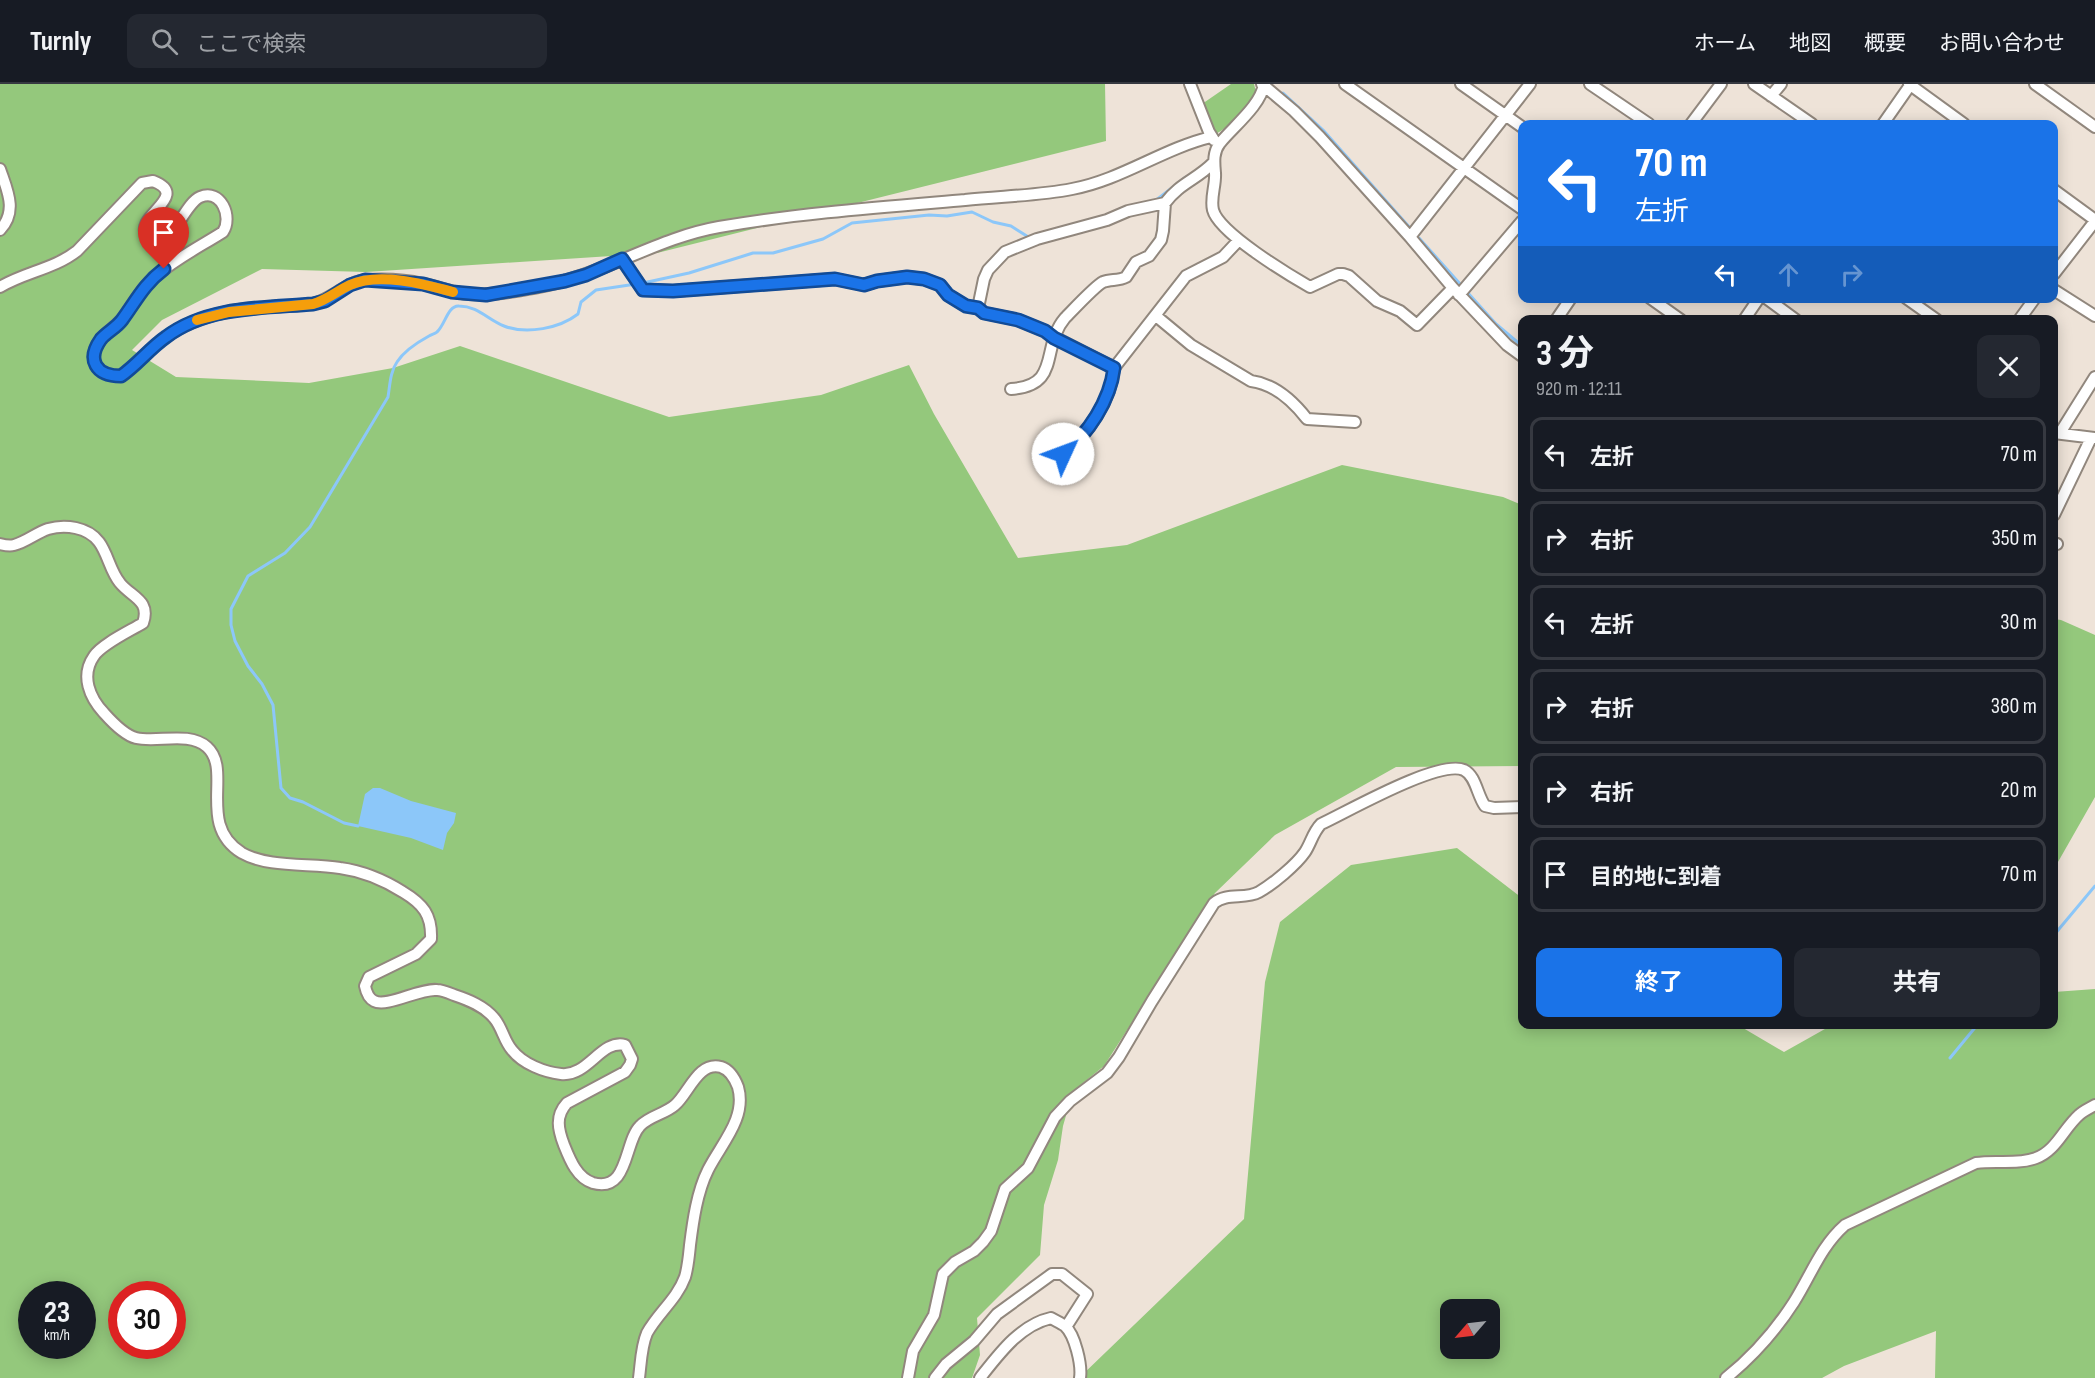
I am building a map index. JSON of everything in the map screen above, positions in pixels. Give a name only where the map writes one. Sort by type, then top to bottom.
[{"type":"street","points":[[1190,84],[1214,141],[1213,209],[1218,219],[1239,240],[1310,287],[1338,274],[1349,276],[1377,300],[1400,311],[1417,325],[1456,291],[1518,224]]},
{"type":"street","points":[[1345,84],[1518,205]]},
{"type":"street","points":[[1461,84],[1518,123]]},
{"type":"street","points":[[1410,237],[1530,84]]},
{"type":"street","points":[[1590,84],[1643,120]]},
{"type":"street","points":[[1694,120],[1721,84]]},
{"type":"street","points":[[1754,84],[1806,120]]},
{"type":"street","points":[[1771,96],[1781,84]]},
{"type":"street","points":[[1886,120],[1910,84],[1959,120]]},
{"type":"street","points":[[2035,84],[2095,127]]},
{"type":"street","points":[[0,287],[68,259],[138,186],[147,181],[158,183],[166,192],[165,199],[158,210],[148,218],[144,225],[145,234],[157,241],[167,236],[196,199],[203,195],[215,197],[222,203],[228,217],[227,226],[223,232],[154,277],[140,291],[117,325],[103,337],[96,348],[94,360],[98,369],[106,375],[121,376],[167,336],[204,317],[229,312],[313,304],[325,301],[350,285],[365,280],[423,284],[452,292],[486,295],[586,275],[655,245],[718,227],[838,211],[1072,189],[1115,177],[1169,150],[1214,141],[1258,100],[1264,85],[1320,137],[1456,291],[1507,345],[1518,353]]},
{"type":"street","points":[[1011,389],[1023,388],[1043,378],[1049,364],[1054,338],[1065,318],[1103,282],[1126,277],[1137,262],[1149,256],[1161,240],[1165,203],[1175,190],[1213,163]]},
{"type":"street","points":[[0,169],[11,208],[7,222],[0,230]]},
{"type":"street","points":[[2058,193],[2095,221],[2058,269]]},
{"type":"street","points":[[978,308],[988,270],[1005,252],[1037,239],[1107,220],[1128,211],[1165,203]]},
{"type":"street","points":[[1063,454],[1085,434],[1097,416],[1114,368],[1186,276],[1224,257],[1239,240]]},
{"type":"street","points":[[622,259],[643,290],[673,291],[835,279],[864,285],[907,277],[924,279],[940,285],[948,295],[966,306],[978,308],[984,313],[1018,320],[1045,331],[1054,338],[1114,368]]},
{"type":"street","points":[[2058,293],[2095,316]]},
{"type":"street","points":[[1657,303],[1674,315]]},
{"type":"street","points":[[1773,303],[1789,315]]},
{"type":"street","points":[[1913,303],[1930,315]]},
{"type":"street","points":[[1156,316],[1191,345],[1251,381],[1261,382],[1280,393],[1307,419],[1355,422]]},
{"type":"street","points":[[2058,430],[2095,377]]},
{"type":"street","points":[[2058,433],[2093,438],[2058,507]]},
{"type":"street","points":[[0,544],[13,545],[48,529],[66,527],[81,529],[100,543],[114,575],[121,585],[144,606],[146,615],[143,623],[94,655],[87,681],[92,699],[112,721],[135,738],[189,740],[200,742],[208,747],[215,757],[217,814],[227,842],[254,859],[340,868],[363,873],[400,890],[418,902],[427,914],[432,928],[431,939],[416,954],[369,976],[365,986],[367,994],[374,1001],[383,1002],[423,991],[437,990],[465,999],[481,1007],[495,1019],[512,1050],[523,1060],[548,1071],[562,1074],[577,1072],[610,1046],[618,1043],[625,1045],[632,1059],[625,1072],[567,1103],[561,1109],[558,1118],[560,1133],[569,1157],[577,1172],[584,1179],[600,1184],[614,1179],[623,1168],[632,1139],[639,1126],[678,1103],[701,1071],[717,1066],[725,1068],[732,1074],[740,1093],[739,1113],[707,1172],[699,1197],[686,1275],[678,1292],[648,1333],[643,1345],[639,1378]]},
{"type":"street","points":[[908,1378],[913,1351],[934,1315],[944,1274],[955,1262],[974,1251],[991,1231],[1005,1189],[1028,1168],[1055,1117],[1070,1101],[1107,1073],[1119,1057],[1214,903],[1223,898],[1251,896],[1260,892],[1300,860],[1316,830],[1322,824],[1421,776],[1450,769],[1462,769],[1472,778],[1485,806],[1518,807]]},
{"type":"street","points":[[1726,1378],[1768,1337],[1794,1302],[1815,1262],[1833,1236],[1845,1225],[1976,1163],[1990,1161],[2020,1163],[2039,1157],[2055,1144],[2079,1114],[2095,1105]]},
{"type":"street","points":[[935,1378],[946,1364],[974,1341],[997,1314],[1052,1274],[1062,1274],[1087,1294],[1066,1327]]},
{"type":"street","points":[[980,1378],[1008,1344],[1030,1325],[1052,1318],[1066,1327],[1077,1351],[1081,1370],[1080,1378]]},
{"type":"green space","points":[[0,84],[1105,84],[1106,141],[657,253],[366,272],[262,269],[162,320],[132,350],[176,377],[309,383],[393,368],[460,346],[669,417],[821,395],[909,365],[934,414],[1018,558],[1127,545],[1342,465],[1503,497],[1518,503],[1518,766],[1396,767],[1275,835],[1215,893],[1104,1066],[1073,1091],[1063,1126],[1058,1160],[1044,1205],[1040,1255],[977,1318],[980,1355],[972,1378],[0,1378]]},
{"type":"green space","points":[[1231,84],[1254,84],[1256,92],[1238,116],[1214,135],[1202,104]]},
{"type":"green space","points":[[2058,620],[2095,635],[2095,797],[2058,862]]},
{"type":"green space","points":[[1457,848],[1518,895],[1518,1029],[1745,1029],[1784,1052],[1825,1029],[2058,1029],[2058,992],[2095,989],[2095,1378],[1935,1378],[1936,1331],[1844,1366],[1822,1378],[1079,1378],[1244,1219],[1265,982],[1280,922],[1351,865]]},
{"type":"water","points":[[373,788],[380,788],[411,801],[456,813],[454,823],[447,833],[443,850],[411,838],[358,826],[365,794]]},
{"type":"waterway","points":[[1283,93],[1323,130],[1411,229]]},
{"type":"waterway","points":[[1155,201],[1186,177]]},
{"type":"waterway","points":[[643,283],[689,273],[753,253],[773,253],[823,239],[852,223],[972,212],[993,222],[1011,226],[1030,238]]},
{"type":"waterway","points":[[1419,238],[1461,285]]},
{"type":"waterway","points":[[358,826],[344,823],[303,802],[290,798],[281,788],[273,705],[235,641],[231,625],[231,609],[248,576],[285,553],[310,527],[388,397],[392,374],[397,362],[412,347],[437,332],[452,309],[459,306],[472,308],[513,329],[543,329],[562,323],[578,314],[581,302],[596,290],[636,284]]},
{"type":"waterway","points":[[1468,293],[1496,324],[1518,343]]},
{"type":"waterway","points":[[2058,930],[2095,886]]},
{"type":"waterway","points":[[1950,1058],[1974,1029]]},
{"type":"slow traffic","points":[[197,320],[229,312],[313,304],[325,301],[350,285],[365,280],[423,284],[453,292]]},
{"type":"route","points":[[164,269],[140,291],[123,318],[103,337],[96,348],[94,360],[98,369],[106,375],[121,376],[167,336],[204,317],[229,312],[313,304],[325,301],[350,285],[365,280],[423,284],[452,292],[486,295],[565,281],[586,275],[622,259],[643,290],[673,291],[835,279],[864,285],[907,277],[924,279],[940,285],[948,295],[966,306],[978,308],[984,313],[1006,316],[1045,331],[1054,338],[1114,368],[1097,416],[1085,434],[1063,454]]}]
